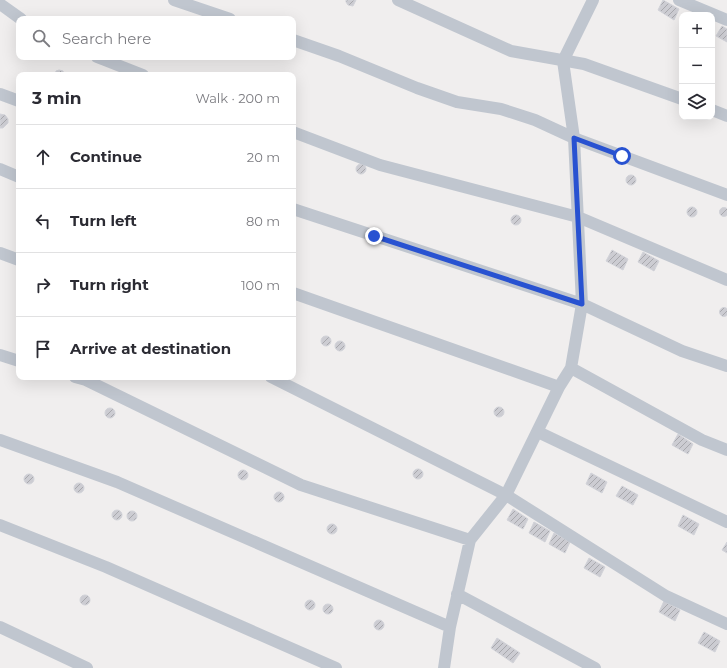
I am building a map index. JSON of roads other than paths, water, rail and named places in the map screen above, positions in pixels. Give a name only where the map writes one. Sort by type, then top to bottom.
[{"type":"street","points":[[174,0],[221,16]]},
{"type":"street","points":[[398,0],[511,51],[584,64],[679,98]]},
{"type":"street","points":[[444,668],[450,627],[470,540],[506,495],[559,387],[571,368],[582,304],[574,138],[563,61],[593,0]]},
{"type":"street","points":[[679,0],[727,20]]},
{"type":"street","points":[[0,4],[17,16]]},
{"type":"street","points":[[296,41],[339,56],[424,91],[457,102],[501,108],[535,120],[574,138],[727,195]]},
{"type":"street","points":[[105,60],[135,72]]},
{"type":"street","points":[[0,94],[16,100]]},
{"type":"street","points":[[715,111],[727,116]]},
{"type":"street","points":[[296,133],[380,165],[578,217],[727,280]]},
{"type":"street","points":[[0,169],[16,176]]},
{"type":"street","points":[[296,210],[582,304],[682,351],[727,366]]},
{"type":"street","points":[[0,253],[16,259]]},
{"type":"street","points":[[296,294],[559,387]]},
{"type":"street","points":[[0,355],[16,360]]},
{"type":"street","points":[[571,368],[702,440],[727,450]]},
{"type":"street","points":[[86,380],[302,484],[470,540]]},
{"type":"street","points":[[277,380],[506,495],[666,596],[727,624]]},
{"type":"street","points":[[538,432],[727,522]]},
{"type":"street","points":[[0,440],[116,482],[450,627]]},
{"type":"street","points":[[0,525],[106,567],[336,668]]},
{"type":"street","points":[[458,594],[595,668]]},
{"type":"street","points":[[0,627],[87,668]]}]
